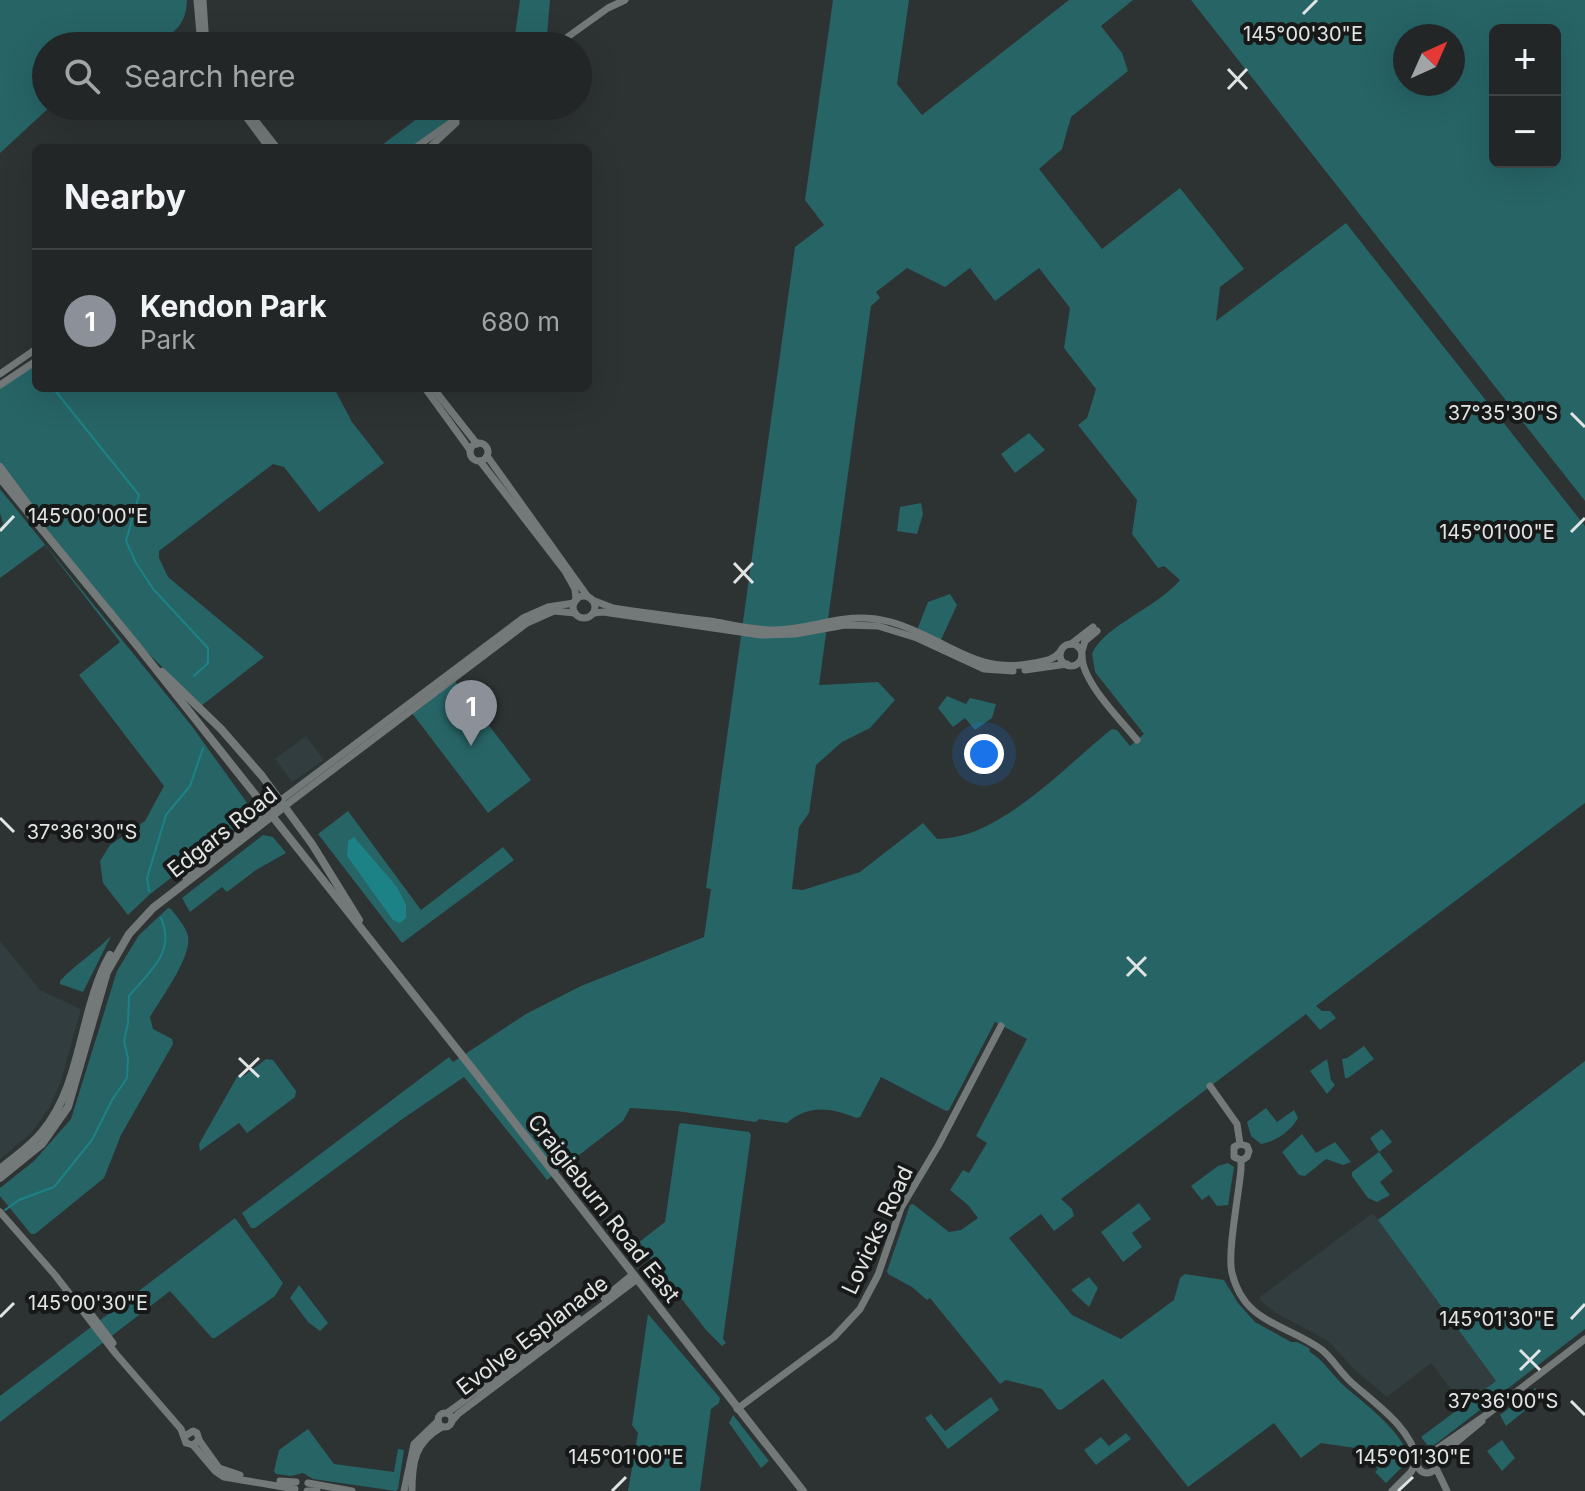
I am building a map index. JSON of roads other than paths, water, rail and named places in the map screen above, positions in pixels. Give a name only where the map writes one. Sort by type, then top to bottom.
[{"type":"main road","name":"Craigieburn Road East","points":[[0,467],[47,536]]},
{"type":"main road","name":"Craigieburn Road East","points":[[0,478],[139,648],[803,1491]]},
{"type":"main road","name":"Craigieburn Road East","points":[[139,648],[238,747],[283,803],[323,860],[376,947]]},
{"type":"main road","name":"Edgars Road","points":[[0,1178],[42,1144],[68,1107],[107,972],[129,934],[153,908],[283,803]]},
{"type":"main road","name":"Edgars Road","points":[[0,1169],[42,1132],[60,1104],[100,973],[120,939],[154,903],[270,814]]},
{"type":"street","points":[[200,0],[203,32]]},
{"type":"street","points":[[575,32],[625,0]]},
{"type":"street","points":[[248,120],[266,144]]},
{"type":"street","points":[[255,120],[274,144]]},
{"type":"street","points":[[421,144],[455,120]]},
{"type":"street","points":[[433,144],[460,120]]},
{"type":"street","points":[[0,374],[32,352]]},
{"type":"street","points":[[0,385],[32,364]]},
{"type":"street","points":[[428,392],[474,447]]},
{"type":"street","points":[[436,392],[474,447],[472,458],[483,458]]},
{"type":"street","points":[[474,447],[486,447],[483,458]]},
{"type":"street","points":[[483,458],[590,598],[595,606],[594,613]]},
{"type":"street","points":[[483,458],[565,571],[575,589],[575,602],[575,613],[586,618],[603,612],[761,635],[795,634],[845,625],[878,626],[917,638],[984,669],[1024,670],[1077,664],[1085,641],[1095,629],[1069,644],[1052,660],[1023,666],[998,666],[972,660],[917,630],[888,621],[844,618],[769,630],[613,608],[590,598],[575,602]]},
{"type":"street","name":"Edgars Road","points":[[283,803],[523,618],[548,607],[575,602]]},
{"type":"street","name":"Edgars Road","points":[[283,803],[521,626],[550,612],[575,613]]},
{"type":"street","points":[[1069,644],[1078,646],[1083,667],[1091,681],[1137,740]]},
{"type":"street","points":[[1061,651],[1061,659],[1091,681]]},
{"type":"street","name":"Lovicks Road","points":[[737,1409],[834,1337],[860,1309],[878,1275],[908,1195],[938,1146],[1001,1026]]},
{"type":"street","points":[[1210,1086],[1237,1124],[1240,1144],[1232,1152],[1234,1157],[1241,1160],[1231,1262],[1232,1275],[1240,1293],[1266,1321],[1321,1349],[1352,1383],[1378,1404],[1412,1444],[1432,1458],[1447,1491]]},
{"type":"street","points":[[3,1212],[111,1348],[188,1434]]},
{"type":"street","name":"Evolve Esplanade","points":[[450,1417],[634,1278]]},
{"type":"street","points":[[1392,1491],[1417,1462],[1432,1458],[1585,1339]]},
{"type":"street","points":[[412,1491],[418,1447],[440,1424],[441,1414],[450,1417],[449,1426],[440,1424]]},
{"type":"street","points":[[404,1491],[414,1444],[440,1424]]},
{"type":"street","points":[[188,1434],[197,1433],[196,1442],[215,1465],[227,1473],[296,1487],[303,1479],[308,1488],[317,1491]]},
{"type":"street","points":[[188,1434],[186,1443],[196,1442]]},
{"type":"street","points":[[1412,1444],[1417,1462],[1426,1473],[1442,1483]]},
{"type":"street","points":[[1399,1491],[1411,1479],[1426,1473],[1432,1458]]},
{"type":"street","points":[[308,1488],[352,1491]]},
{"type":"waterway","points":[[56,392],[139,495],[126,541],[154,590],[208,648],[208,663],[194,676]]},
{"type":"waterway","points":[[149,891],[147,878],[166,815],[190,786],[203,748]]},
{"type":"waterway","points":[[5,1210],[19,1200],[54,1187],[92,1140],[127,1078],[128,1058],[124,1041],[129,996],[163,951],[165,930],[161,918]]},
{"type":"place","name":"Kendon Park","points":[[471,746]]}]
